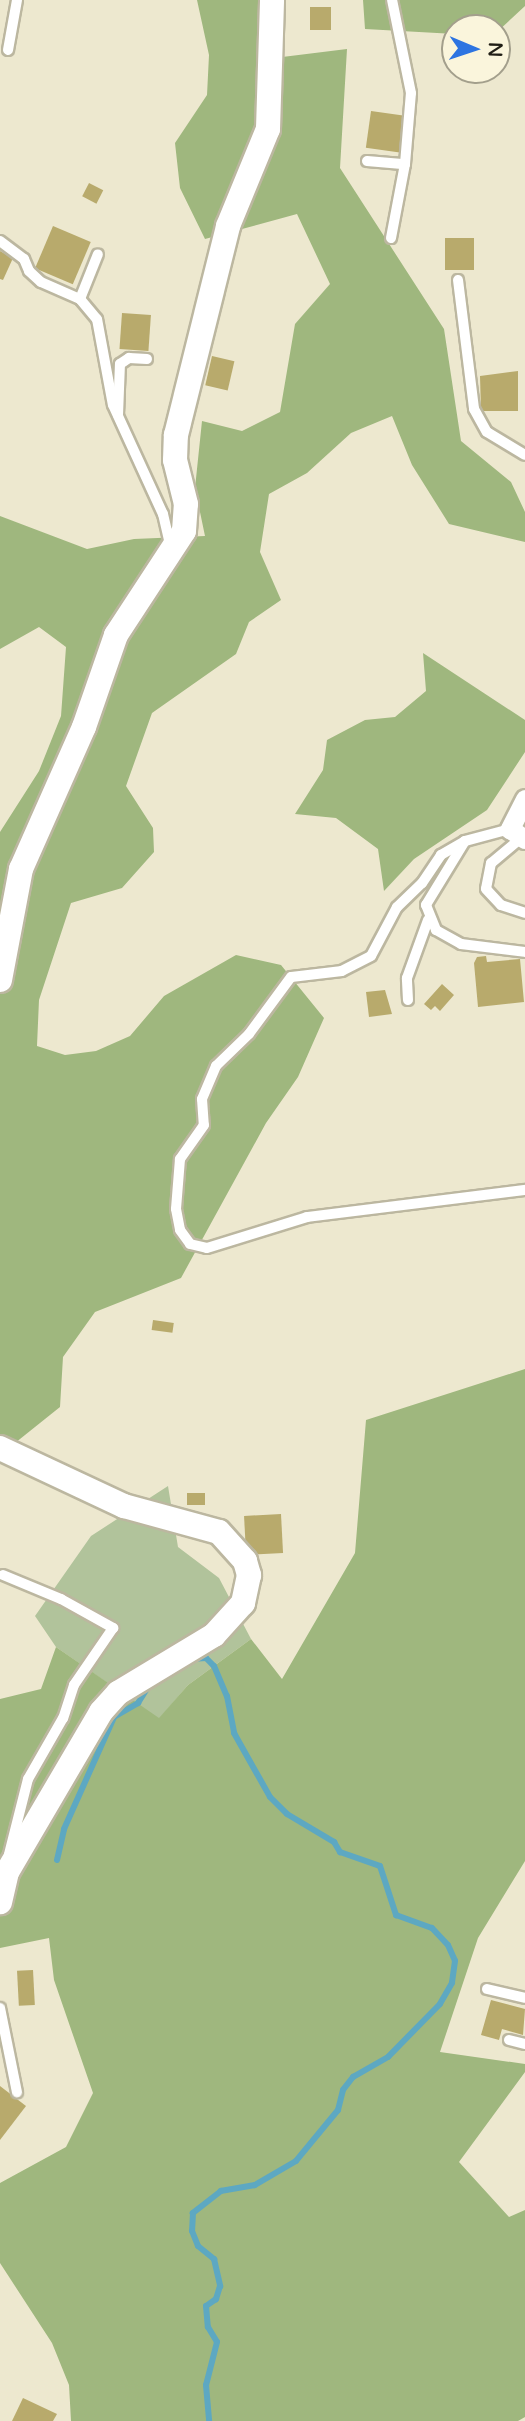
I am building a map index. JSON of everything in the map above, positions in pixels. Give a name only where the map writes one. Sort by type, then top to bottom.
[{"type":"street","points":[[0,980],[21,869],[85,727],[116,635],[184,531],[186,504],[175,460],[176,435],[228,226],[268,129],[272,0]]},
{"type":"street","points":[[518,836],[525,799]]},
{"type":"street","points":[[0,1448],[124,1506],[219,1532],[245,1561],[249,1575],[243,1603],[214,1634],[118,1693],[101,1712],[7,1871],[0,1902]]},
{"type":"lane","points":[[8,50],[17,0]]},
{"type":"lane","points":[[390,238],[405,164],[411,93],[392,0]]},
{"type":"lane","points":[[367,161],[405,164]]},
{"type":"lane","points":[[0,241],[24,260],[29,271],[41,282],[80,299],[103,333],[108,388],[163,514],[172,552]]},
{"type":"lane","points":[[80,299],[98,254]]},
{"type":"lane","points":[[458,280],[474,409],[486,432],[525,455]]},
{"type":"lane","points":[[118,416],[120,364],[129,358],[147,359]]},
{"type":"lane","points":[[518,836],[465,841],[441,855],[422,883],[397,906],[371,956],[342,971],[291,977],[249,1034],[216,1066],[202,1099],[201,1134],[180,1159],[176,1209],[180,1230],[190,1244],[207,1248],[307,1217],[525,1190]]},
{"type":"lane","points":[[518,836],[491,863],[486,889],[501,905],[525,913]]},
{"type":"lane","points":[[408,1000],[407,978],[428,920],[426,905],[465,841]]},
{"type":"lane","points":[[428,920],[436,930],[461,944],[525,952]]},
{"type":"lane","points":[[4,1575],[61,1599],[113,1628],[74,1685],[63,1718],[28,1779],[10,1843],[7,1871]]},
{"type":"lane","points":[[487,1989],[525,1998]]},
{"type":"lane","points":[[0,2008],[17,2092]]},
{"type":"lane","points":[[509,2040],[525,2045]]},
{"type":"green space","points":[[197,0],[259,0],[258,60],[347,49],[340,168],[444,329],[461,441],[511,482],[525,512],[525,542],[449,524],[412,465],[392,416],[351,433],[307,473],[269,494],[260,552],[281,600],[249,622],[236,654],[152,713],[126,786],[153,828],[154,852],[122,888],[71,903],[39,1000],[37,1046],[65,1055],[96,1051],[130,1036],[164,996],[236,955],[281,965],[324,1018],[298,1077],[266,1123],[181,1278],[95,1312],[63,1357],[60,1407],[0,1455],[0,832],[39,771],[61,716],[66,647],[39,627],[0,649],[0,516],[87,549],[134,539],[205,536],[195,488],[202,421],[242,431],[280,412],[295,324],[330,284],[297,214],[205,239],[180,188],[175,143],[207,95],[209,55]]},
{"type":"green space","points":[[363,0],[525,0],[525,6],[511,19],[511,14],[441,14],[441,33],[365,29]]},
{"type":"green space","points":[[423,653],[525,720],[525,752],[487,810],[414,859],[384,891],[378,849],[336,818],[295,814],[323,770],[327,740],[365,720],[395,717],[426,691]]},
{"type":"green space","points":[[525,1369],[525,1861],[478,1938],[440,2052],[525,2064],[525,2072],[459,2162],[509,2217],[525,2210],[525,2417],[518,2421],[71,2421],[69,2385],[52,2343],[0,2263],[0,2183],[66,2147],[93,2093],[54,1980],[49,1938],[0,1948],[0,1699],[41,1689],[56,1647],[159,1718],[188,1685],[251,1639],[282,1679],[355,1553],[366,1420]]},
{"type":"green space","points":[[168,1486],[178,1547],[219,1578],[251,1639],[188,1685],[159,1719],[56,1647],[35,1616],[91,1536]]},
{"type":"building","points":[[310,7],[331,7],[331,30],[310,30]]},
{"type":"building","points":[[371,111],[407,116],[402,153],[366,148]]},
{"type":"building","points":[[89,183],[103,190],[96,204],[82,196]]},
{"type":"building","points":[[53,226],[91,242],[73,284],[35,268]]},
{"type":"building","points":[[445,238],[474,238],[474,270],[445,270]]},
{"type":"building","points":[[0,251],[13,258],[3,280],[0,279]]},
{"type":"building","points":[[122,313],[151,315],[148,351],[119,349]]},
{"type":"building","points":[[212,356],[234,361],[228,390],[205,385]]},
{"type":"building","points":[[518,371],[518,411],[481,411],[480,376]]},
{"type":"building","points":[[486,956],[487,962],[520,959],[524,1002],[478,1007],[474,963],[477,957]]},
{"type":"building","points":[[442,984],[454,995],[440,1011],[435,1006],[431,1010],[424,1004]]},
{"type":"building","points":[[385,990],[392,1014],[369,1017],[366,992]]},
{"type":"building","points":[[153,1320],[174,1323],[172,1333],[152,1330]]},
{"type":"building","points":[[187,1493],[205,1493],[205,1505],[187,1505]]},
{"type":"building","points":[[281,1514],[283,1553],[246,1555],[244,1516]]},
{"type":"building","points":[[33,1970],[35,2005],[19,2006],[17,1971]]},
{"type":"building","points":[[491,2000],[525,2009],[523,2035],[502,2029],[499,2040],[481,2035]]},
{"type":"building","points":[[0,2086],[26,2106],[0,2140]]},
{"type":"building","points":[[23,2398],[57,2414],[53,2421],[12,2421]]},
{"type":"waterway","points":[[191,1659],[206,1658],[214,1666],[227,1696],[234,1733],[270,1797],[287,1814],[334,1842],[340,1852],[380,1866],[396,1915],[432,1928],[448,1945],[455,1961],[452,1983],[440,2004],[388,2057],[353,2077],[343,2090],[338,2110],[296,2161],[255,2185],[221,2191],[193,2213],[192,2231],[198,2246],[214,2259],[220,2286],[216,2299],[206,2306],[208,2327],[217,2342],[206,2385],[209,2421]]},
{"type":"waterway","points":[[57,1860],[64,1829],[114,1717],[138,1703],[148,1687]]}]
